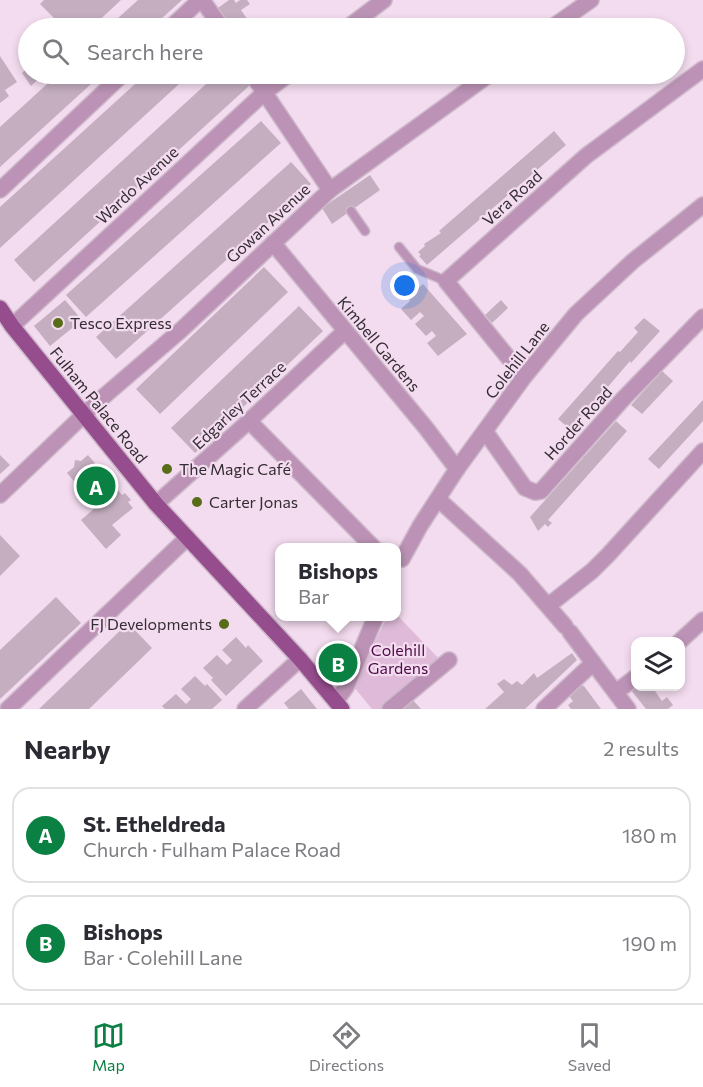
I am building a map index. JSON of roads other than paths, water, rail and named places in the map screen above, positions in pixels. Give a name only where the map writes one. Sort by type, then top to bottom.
[{"type":"main road","name":"Fulham Palace Road","points":[[0,308],[12,326],[156,504],[300,659],[339,705]]},
{"type":"street","points":[[181,18],[201,0],[214,18]]},
{"type":"street","points":[[360,18],[384,0]]},
{"type":"street","points":[[565,18],[591,0]]},
{"type":"street","name":"Vera Road","points":[[685,82],[703,69]]},
{"type":"street","points":[[0,190],[112,84]]},
{"type":"street","points":[[259,84],[335,191]]},
{"type":"street","name":"Wardo Avenue","points":[[12,326],[276,84]]},
{"type":"street","name":"Gowan Avenue","points":[[0,495],[84,415],[180,331],[273,243],[335,191],[477,84]]},
{"type":"street","name":"Vera Road","points":[[446,281],[586,156],[683,84]]},
{"type":"street","name":"Colehill Lane","points":[[401,560],[457,469],[525,377],[576,314],[633,261],[703,205]]},
{"type":"street","name":"Kimbell Gardens","points":[[273,243],[426,428],[457,469]]},
{"type":"street","points":[[446,281],[525,377]]},
{"type":"street","name":"Horder Road","points":[[485,431],[525,488],[535,492],[540,491],[623,399],[703,317]]},
{"type":"street","name":"Edgarley Terrace","points":[[156,504],[249,422],[345,331]]},
{"type":"street","points":[[249,422],[369,543]]},
{"type":"street","points":[[549,605],[600,562],[703,451]]},
{"type":"street","points":[[438,499],[520,574],[549,605],[628,709]]},
{"type":"street","points":[[8,709],[188,538]]},
{"type":"street","points":[[684,637],[703,620]]},
{"type":"street","points":[[339,705],[374,621]]},
{"type":"street","points":[[245,709],[300,659]]},
{"type":"street","points":[[390,709],[449,660]]},
{"type":"street","points":[[544,709],[592,664]]},
{"type":"street","points":[[616,692],[631,681]]},
{"type":"lane","points":[[351,211],[365,231]]},
{"type":"lane","points":[[399,247],[417,269],[446,281]]},
{"type":"place","name":"Tesco Express","points":[[58,323]]},
{"type":"place","name":"The Magic Café","points":[[167,469]]},
{"type":"place","name":"St. Etheldreda","points":[[96,486]]},
{"type":"place","name":"Carter Jonas","points":[[197,502]]},
{"type":"place","name":"FJ Developments","points":[[224,624]]},
{"type":"place","name":"Bishops","points":[[338,663]]},
{"type":"park label","name":"Colehill Gardens","points":[[398,659]]}]
